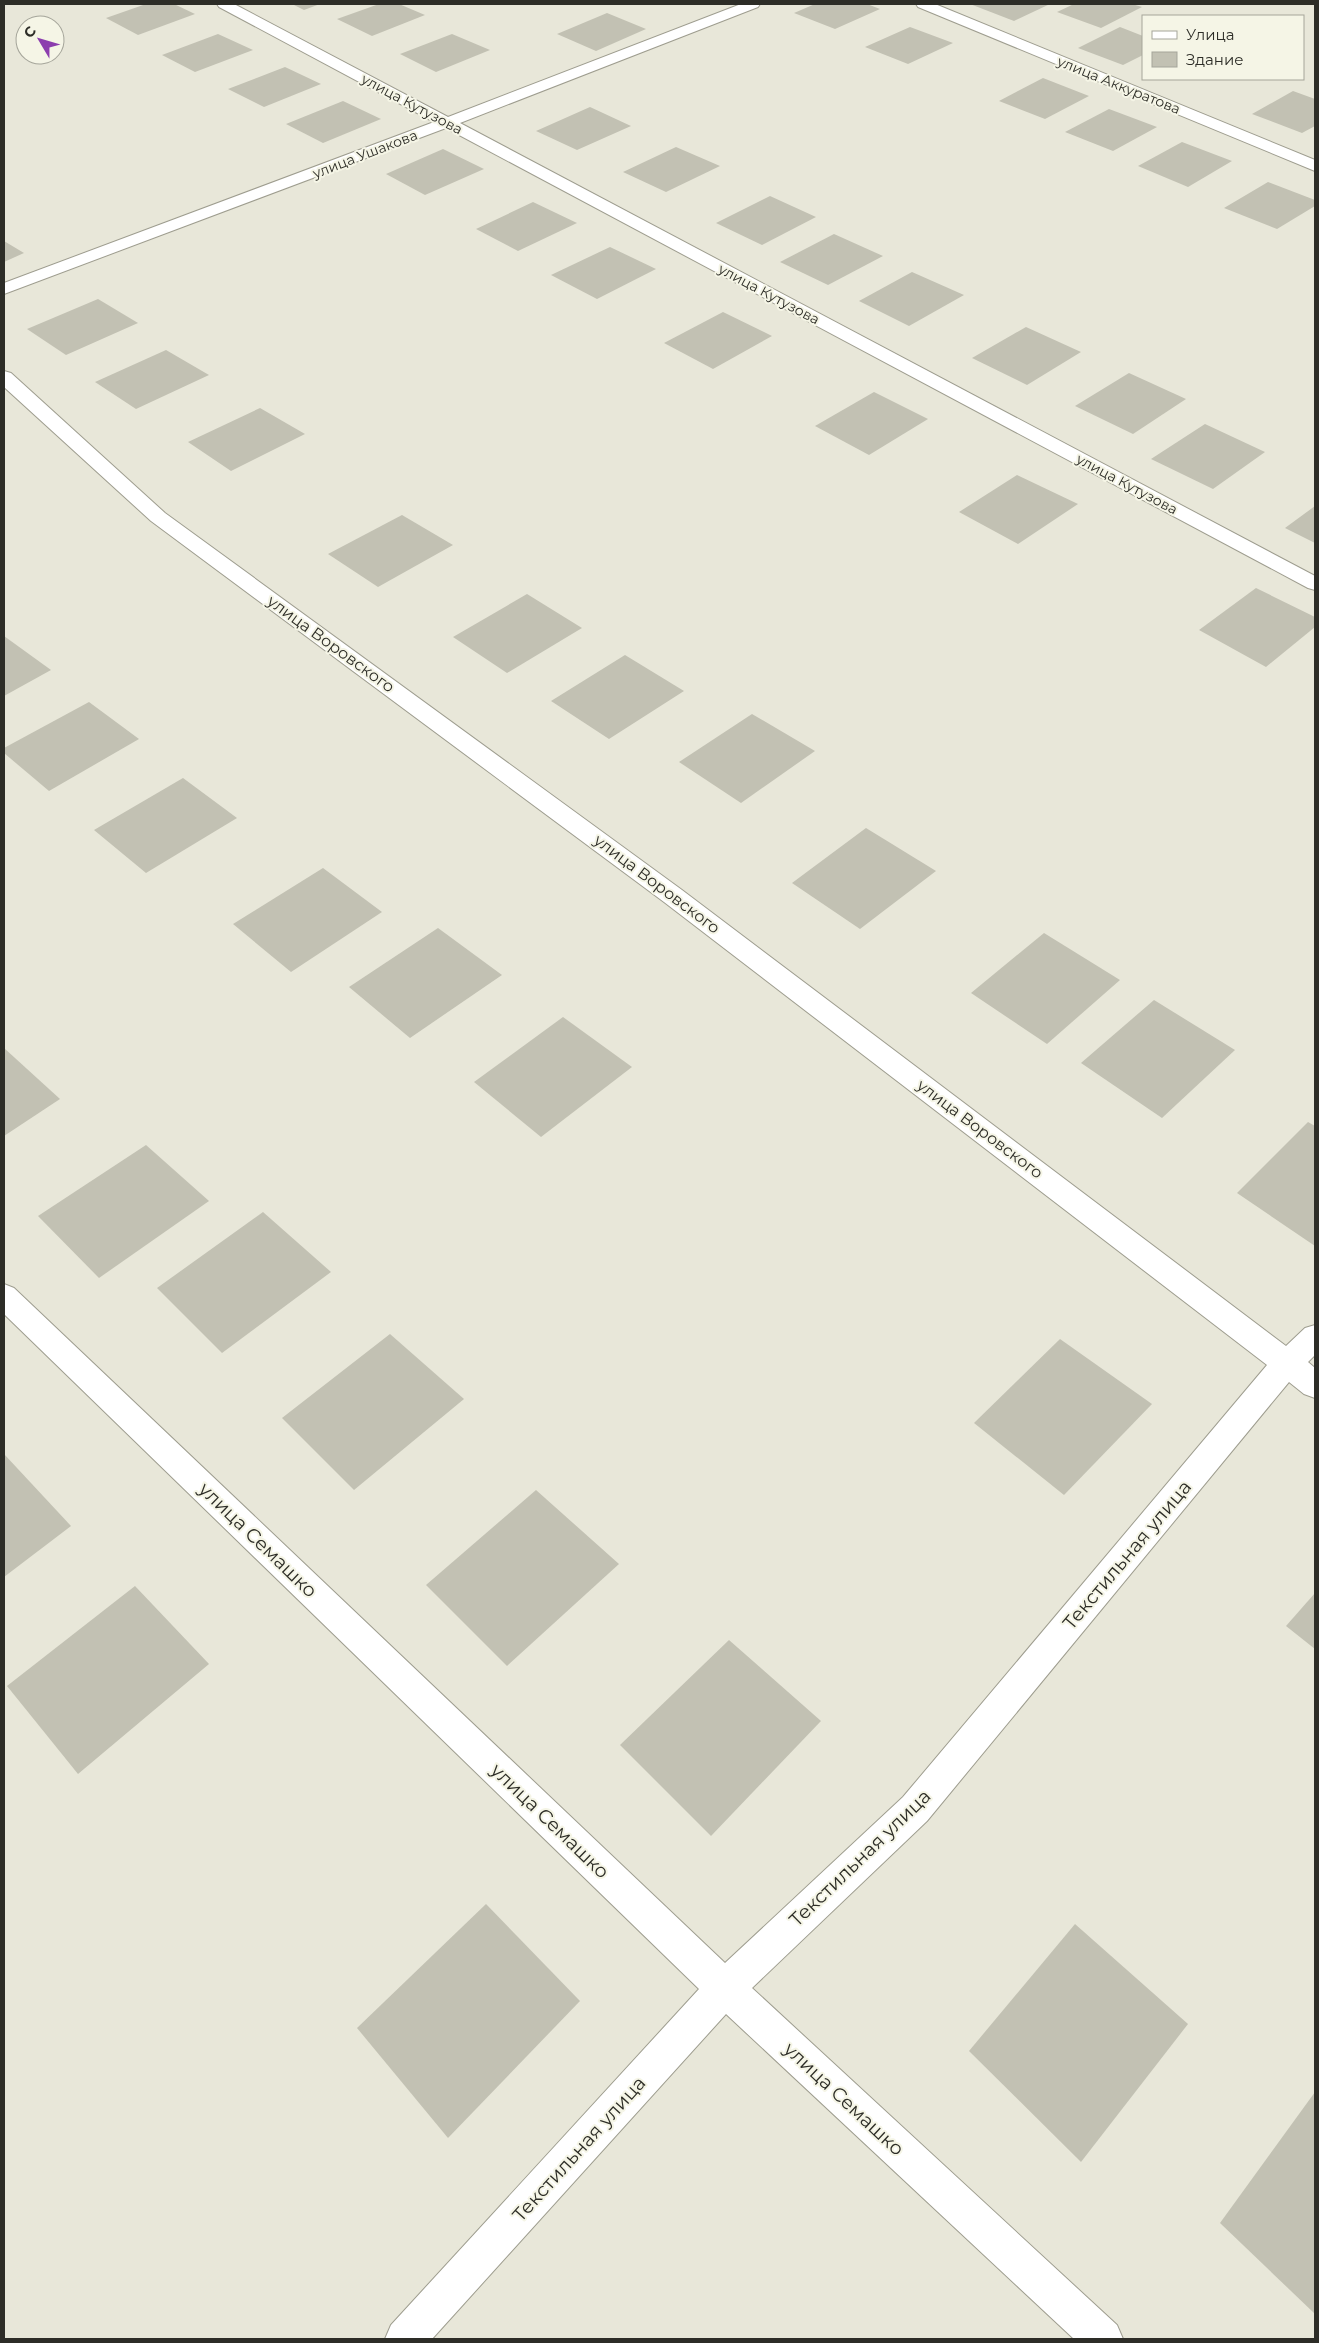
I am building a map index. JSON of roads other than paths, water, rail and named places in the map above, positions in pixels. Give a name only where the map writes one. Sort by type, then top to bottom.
[{"type":"street","name":"улица Кутузова","points":[[224,4],[1315,584]]},
{"type":"street","name":"улица Ушакова","points":[[4,289],[446,123],[753,4]]},
{"type":"street","name":"улица Аккуратова","points":[[923,4],[1315,166]]},
{"type":"street","name":"улица Воровского","points":[[4,377],[158,517],[674,896],[1315,1385]]},
{"type":"street","name":"улица Семашко","points":[[4,1296],[725,1988],[1103,2339]]},
{"type":"street","name":"Текстильная улица","points":[[405,2339],[725,1988],[915,1809],[1286,1364],[1315,1337]]}]
